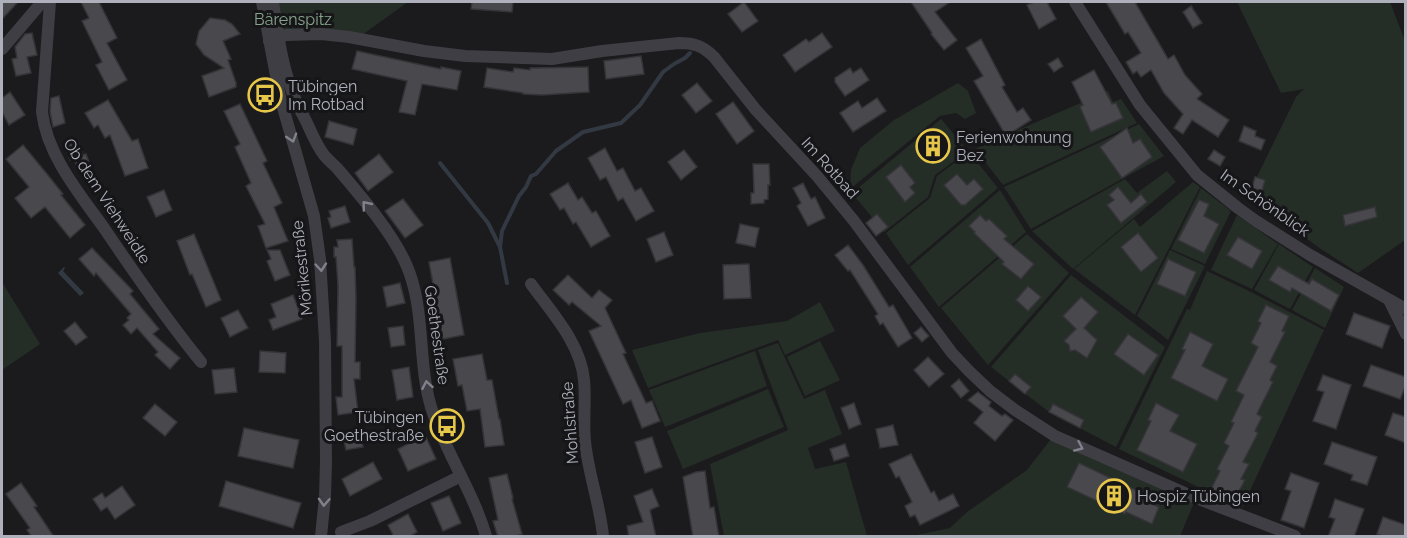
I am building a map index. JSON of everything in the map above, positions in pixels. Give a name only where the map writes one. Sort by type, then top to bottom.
[{"type":"street","points":[[2,49],[42,2]]},
{"type":"street","name":"Ob dem Viehweidle","points":[[50,2],[42,112],[43,126],[48,139],[66,173],[110,238],[201,362]]},
{"type":"street","name":"Mörikestraße","points":[[262,2],[274,39]]},
{"type":"street","name":"Mörikestraße","points":[[273,2],[280,97],[314,216],[320,259],[323,298],[326,461],[321,537]]},
{"type":"street","name":"Im Schönblick","points":[[1075,2],[1140,105],[1197,175],[1256,221],[1310,255],[1406,309]]},
{"type":"street","name":"Im Rotbad","points":[[274,39],[300,34],[336,35],[455,54],[527,59],[552,59],[679,43],[698,45],[714,57],[756,110],[836,199],[871,242],[956,357],[990,391],[1055,436],[1196,498],[1295,537]]},
{"type":"street","name":"Goethestraße","points":[[274,39],[289,83],[315,140],[324,155],[387,230],[406,262],[416,293],[426,384],[431,406],[474,502],[486,537]]},
{"type":"street","points":[[301,168],[311,152],[316,151],[324,155]]},
{"type":"street","name":"Mohlstraße","points":[[531,284],[569,338],[582,365],[585,440],[603,537]]},
{"type":"street","points":[[1389,300],[1406,334]]},
{"type":"street","points":[[341,532],[461,476]]},
{"type":"green space","name":"Bärenspitz","points":[[273,2],[408,2],[362,35],[279,38]]},
{"type":"green space","points":[[1237,2],[1390,2],[1405,41],[1405,240],[1358,273],[1318,247],[1248,195],[1296,97],[1304,89],[1281,93]]},
{"type":"green space","points":[[958,83],[968,91],[976,113],[965,119],[956,113],[940,116],[850,189],[851,170],[860,148],[894,120]]},
{"type":"green space","points":[[1108,91],[1113,102],[1121,99],[1137,123],[1003,185],[975,149]]},
{"type":"green space","points":[[941,119],[968,151],[935,175],[928,197],[884,232],[852,193]]},
{"type":"green space","points":[[1139,124],[1164,156],[1031,229],[1004,187]]},
{"type":"green space","points":[[969,152],[998,188],[908,265],[886,233],[930,198],[937,176]]},
{"type":"green space","points":[[1167,171],[1176,182],[1073,269],[1032,231],[1125,179],[1137,193]]},
{"type":"green space","points":[[1193,182],[1200,187],[1135,315],[1074,269],[1134,219],[1140,227]]},
{"type":"green space","points":[[1201,188],[1231,211],[1205,264],[1171,249]]},
{"type":"green space","points":[[1000,190],[1026,232],[939,307],[910,267]]},
{"type":"green space","points":[[1237,215],[1278,244],[1252,289],[1211,270]]},
{"type":"green space","points":[[1027,234],[1069,273],[988,365],[941,308]]},
{"type":"green space","points":[[1279,244],[1313,267],[1290,309],[1254,290]]},
{"type":"green space","points":[[1170,250],[1205,266],[1168,340],[1137,316]]},
{"type":"green space","points":[[1315,268],[1344,287],[1325,328],[1292,310]]},
{"type":"green space","points":[[1207,271],[1324,330],[1242,508],[1119,449],[1187,309],[1190,310]]},
{"type":"green space","points":[[1071,275],[1165,347],[1116,447],[1049,412],[991,367]]},
{"type":"green space","points":[[2,282],[40,344],[2,370]]},
{"type":"green space","points":[[820,302],[835,331],[785,355],[778,340],[648,388],[632,350],[700,333],[787,321]]},
{"type":"green space","points":[[820,341],[840,380],[805,396],[787,357]]},
{"type":"green space","points":[[778,343],[804,399],[825,390],[842,434],[808,448],[815,469],[846,462],[867,536],[724,536],[710,464],[788,430],[758,350]]},
{"type":"green space","points":[[755,351],[767,386],[665,427],[649,390]]},
{"type":"green space","points":[[768,389],[784,427],[683,469],[667,431]]},
{"type":"green space","points":[[1054,435],[1196,498],[1180,536],[912,536],[950,528],[967,512],[1027,470]]},
{"type":"shaded area","points":[[64,267],[63,271],[84,293],[80,296],[58,273]]},
{"type":"building","points":[[2,2],[18,2],[2,19]]},
{"type":"building","points":[[81,2],[99,2],[117,38],[107,43],[127,80],[109,90],[96,65],[102,62],[82,21],[89,18]]},
{"type":"building","points":[[472,2],[513,2],[512,12],[471,9]]},
{"type":"building","points":[[744,2],[758,21],[742,32],[728,14]]},
{"type":"building","points":[[911,2],[950,2],[935,12],[957,40],[944,50]]},
{"type":"building","points":[[1034,2],[1047,2],[1056,19],[1039,29],[1027,5]]},
{"type":"building","points":[[1106,2],[1135,2],[1168,59],[1174,55],[1185,75],[1202,94],[1197,99],[1229,120],[1218,137],[1192,120],[1183,134],[1174,128],[1183,114],[1164,93],[1151,70],[1141,77],[1137,71],[1133,74],[1126,62],[1141,53],[1128,32],[1125,34]]},
{"type":"building","points":[[1191,6],[1202,23],[1193,28],[1183,12]]},
{"type":"building","points":[[210,18],[225,20],[232,24],[240,34],[223,41],[231,59],[228,60],[236,87],[209,97],[202,76],[224,68],[204,55],[196,44],[199,31]]},
{"type":"building","points":[[32,33],[37,55],[27,57],[31,73],[16,76],[12,59],[17,58],[15,47],[25,34]]},
{"type":"building","points":[[822,33],[832,47],[795,72],[783,55],[806,39],[809,42]]},
{"type":"building","points":[[981,39],[1005,85],[1002,87],[1017,112],[1023,108],[1031,120],[1006,136],[974,81],[983,76],[966,48]]},
{"type":"building","points":[[357,51],[441,69],[441,67],[461,71],[457,90],[422,84],[415,115],[399,112],[407,81],[352,69]]},
{"type":"building","points":[[641,56],[644,74],[606,79],[604,61]]},
{"type":"building","points":[[1058,58],[1063,66],[1054,72],[1048,64]]},
{"type":"building","points":[[588,67],[589,92],[542,95],[484,87],[487,68],[513,72],[514,68],[530,70],[530,68]]},
{"type":"building","points":[[850,68],[853,73],[861,68],[869,80],[845,96],[835,82],[835,78]]},
{"type":"building","points":[[1094,70],[1112,104],[1116,103],[1123,118],[1091,132],[1080,107],[1083,105],[1072,82]]},
{"type":"building","points":[[697,83],[712,101],[696,113],[682,95]]},
{"type":"building","points":[[10,92],[25,115],[9,125],[2,112],[2,98]]},
{"type":"building","points":[[59,96],[65,123],[53,127],[50,112],[51,98]]},
{"type":"building","points":[[877,98],[886,111],[853,132],[840,113],[858,101],[862,108]]},
{"type":"building","points":[[108,100],[132,141],[138,139],[148,168],[125,176],[110,135],[105,138],[98,125],[94,128],[85,113]]},
{"type":"building","points":[[733,102],[754,131],[737,144],[716,114]]},
{"type":"building","points":[[240,104],[267,161],[263,163],[282,203],[274,207],[288,241],[266,248],[258,226],[265,224],[246,186],[251,183],[235,147],[240,144],[224,111]]},
{"type":"building","points":[[329,121],[357,129],[353,145],[325,137]]},
{"type":"building","points":[[1244,126],[1256,131],[1255,136],[1265,140],[1261,150],[1239,141]]},
{"type":"building","points":[[1127,128],[1133,143],[1140,139],[1152,157],[1122,178],[1100,147]]},
{"type":"building","name":"Ferienwohnung Bez","points":[[934,139],[946,154],[934,163],[930,159],[926,161],[919,152]]},
{"type":"building","points":[[78,141],[90,165],[78,169],[74,159],[70,160],[65,147]]},
{"type":"building","points":[[23,145],[85,225],[70,238],[45,207],[31,218],[15,198],[29,187],[6,159]]},
{"type":"building","points":[[605,148],[617,171],[623,168],[635,191],[641,188],[654,211],[636,221],[623,198],[618,201],[606,177],[600,180],[588,158]]},
{"type":"building","points":[[684,150],[697,167],[681,180],[668,162]]},
{"type":"building","points":[[1214,150],[1225,157],[1220,166],[1208,159]]},
{"type":"building","points":[[379,154],[393,172],[368,191],[355,173]]},
{"type":"building","points":[[753,164],[769,164],[770,185],[768,185],[768,199],[764,200],[764,203],[751,204],[751,193],[754,193]]},
{"type":"building","points":[[901,165],[915,183],[910,187],[915,193],[905,202],[886,177]]},
{"type":"building","points":[[957,174],[967,185],[974,179],[983,189],[965,205],[961,205],[944,185]]},
{"type":"building","points":[[1255,177],[1265,180],[1262,191],[1252,188]]},
{"type":"building","points":[[568,183],[578,200],[582,197],[592,213],[596,211],[610,236],[591,247],[576,222],[573,224],[564,208],[560,210],[550,194]]},
{"type":"building","points":[[803,183],[811,199],[815,197],[825,218],[808,226],[797,206],[801,203],[793,188]]},
{"type":"building","points":[[1118,187],[1131,203],[1141,194],[1147,202],[1121,223],[1107,205],[1114,200],[1109,195]]},
{"type":"building","points":[[164,190],[172,210],[156,217],[147,197]]},
{"type":"building","points":[[403,199],[423,225],[405,238],[385,211]]},
{"type":"building","points":[[1199,200],[1209,204],[1204,216],[1219,224],[1204,253],[1178,240]]},
{"type":"building","points":[[345,206],[350,222],[331,228],[328,218],[331,217],[329,211]]},
{"type":"building","points":[[1375,207],[1377,217],[1345,226],[1343,215]]},
{"type":"building","points":[[877,214],[888,227],[876,236],[866,223]]},
{"type":"building","points":[[980,215],[986,221],[989,219],[1007,236],[1004,239],[1034,264],[1021,279],[1002,264],[1004,262],[969,226]]},
{"type":"building","points":[[740,224],[759,228],[755,247],[736,243]]},
{"type":"building","points":[[664,232],[673,255],[656,262],[647,239]]},
{"type":"building","points":[[1138,233],[1158,258],[1141,272],[1121,247]]},
{"type":"building","points":[[194,234],[221,300],[206,307],[177,241]]},
{"type":"building","points":[[1238,237],[1262,251],[1252,269],[1227,255]]},
{"type":"building","points":[[352,239],[356,299],[355,362],[360,362],[360,379],[354,379],[358,412],[338,415],[336,397],[342,397],[342,346],[337,346],[338,286],[334,247],[338,247],[337,240]]},
{"type":"building","points":[[848,245],[889,307],[893,305],[912,338],[898,347],[883,323],[880,325],[875,316],[878,314],[850,270],[848,271],[835,255]]},
{"type":"building","points":[[92,248],[133,291],[130,294],[159,329],[153,334],[180,358],[170,369],[155,355],[158,352],[137,328],[131,334],[123,325],[129,320],[127,318],[131,314],[96,273],[94,276],[79,259]]},
{"type":"building","points":[[267,250],[280,250],[290,275],[275,281],[267,261],[271,259]]},
{"type":"building","points":[[450,258],[464,335],[443,339],[429,262]]},
{"type":"building","points":[[1168,259],[1196,272],[1185,296],[1157,284]]},
{"type":"building","points":[[749,264],[751,298],[724,299],[723,265]]},
{"type":"building","points":[[1278,266],[1309,284],[1312,279],[1339,295],[1331,311],[1292,288],[1290,292],[1269,280]]},
{"type":"building","points":[[568,275],[592,298],[599,290],[612,300],[605,308],[626,353],[623,354],[646,403],[652,401],[660,421],[642,428],[631,400],[623,404],[589,331],[601,326],[572,302],[569,305],[553,290]]},
{"type":"building","points":[[400,283],[405,303],[387,307],[383,287]]},
{"type":"building","points":[[1028,286],[1041,297],[1028,311],[1016,300]]},
{"type":"building","points":[[293,295],[302,319],[273,330],[269,320],[276,317],[271,304]]},
{"type":"building","points":[[1081,297],[1098,312],[1084,328],[1097,340],[1087,358],[1075,350],[1070,351],[1069,345],[1064,341],[1076,329],[1063,316]]},
{"type":"building","points":[[1266,305],[1289,316],[1282,331],[1285,332],[1270,362],[1277,366],[1270,380],[1273,382],[1257,414],[1262,417],[1255,431],[1258,433],[1243,462],[1249,464],[1241,479],[1245,480],[1233,502],[1210,491],[1220,471],[1217,469],[1229,446],[1224,443],[1244,395],[1236,391],[1258,347],[1251,343],[1261,323],[1258,321]]},
{"type":"building","points":[[238,310],[248,328],[230,337],[221,318]]},
{"type":"building","points":[[1354,313],[1390,326],[1382,348],[1346,334]]},
{"type":"building","points":[[75,322],[87,337],[76,345],[64,331]]},
{"type":"building","points":[[403,326],[405,345],[391,347],[388,328]]},
{"type":"building","points":[[921,327],[929,336],[922,342],[914,333]]},
{"type":"building","points":[[1190,332],[1213,344],[1202,366],[1228,379],[1217,401],[1171,378],[1185,350],[1182,349]]},
{"type":"building","points":[[1128,334],[1158,355],[1144,375],[1114,354]]},
{"type":"building","points":[[260,351],[286,353],[285,373],[259,372]]},
{"type":"building","points":[[482,354],[487,380],[492,380],[504,445],[485,447],[480,409],[467,411],[462,385],[458,386],[453,359]]},
{"type":"building","points":[[928,357],[944,374],[929,387],[914,370]]},
{"type":"building","points":[[1371,365],[1406,377],[1406,385],[1400,399],[1363,386]]},
{"type":"building","points":[[409,367],[413,397],[397,400],[392,370]]},
{"type":"building","points":[[234,368],[237,392],[215,394],[212,370]]},
{"type":"building","points":[[1015,374],[1031,387],[1025,394],[1009,381]]},
{"type":"building","points":[[1323,375],[1351,385],[1336,429],[1313,421],[1324,392],[1317,390]]},
{"type":"building","points":[[959,379],[969,391],[961,398],[951,386]]},
{"type":"building","points":[[978,392],[991,402],[989,406],[1002,416],[1005,414],[1013,420],[995,441],[974,423],[983,412],[968,400]]},
{"type":"building","points":[[854,403],[861,424],[849,429],[841,408]]},
{"type":"building","points":[[1156,403],[1179,415],[1170,431],[1197,444],[1183,472],[1137,450],[1151,421],[1148,420]]},
{"type":"building","points":[[155,404],[177,422],[165,436],[143,418]]},
{"type":"building","points":[[1053,404],[1084,420],[1080,428],[1049,412]]},
{"type":"building","points":[[1393,413],[1406,417],[1406,443],[1385,435]]},
{"type":"building","points":[[893,425],[898,445],[880,448],[876,429]]},
{"type":"building","points":[[244,428],[299,440],[293,468],[238,456]]},
{"type":"building","points":[[360,433],[363,447],[346,450],[343,436]]},
{"type":"building","points":[[425,435],[436,459],[408,471],[398,449]]},
{"type":"building","points":[[652,437],[662,467],[645,473],[635,442]]},
{"type":"building","points":[[1332,442],[1377,457],[1367,485],[1351,480],[1353,475],[1324,464]]},
{"type":"building","points":[[845,444],[849,456],[834,461],[830,449]]},
{"type":"building","points":[[911,454],[931,493],[934,491],[939,501],[953,494],[959,506],[920,525],[915,515],[910,517],[905,506],[912,502],[899,476],[896,478],[889,464]]},
{"type":"building","points":[[373,462],[382,479],[350,496],[342,479]]},
{"type":"building","name":"Hospiz Tübingen","points":[[1079,463],[1142,493],[1140,498],[1159,507],[1152,524],[1067,487]]},
{"type":"building","points":[[705,471],[710,508],[714,507],[719,537],[693,537],[683,477]]},
{"type":"building","points":[[1291,473],[1319,483],[1304,528],[1281,520],[1291,491],[1285,489]]},
{"type":"building","points":[[507,474],[522,534],[513,537],[498,537],[493,521],[498,520],[489,478]]},
{"type":"building","points":[[226,481],[301,503],[293,528],[219,506]]},
{"type":"building","points":[[21,483],[54,537],[32,537],[27,530],[30,528],[6,494]]},
{"type":"building","points":[[122,486],[135,505],[115,519],[107,507],[101,511],[93,499],[102,493],[105,498]]},
{"type":"building","points":[[652,489],[659,506],[650,510],[656,537],[629,537],[627,526],[643,522],[634,496]]},
{"type":"building","points":[[449,496],[461,523],[443,531],[431,503]]},
{"type":"building","points":[[1335,499],[1364,509],[1354,537],[1328,537],[1335,519],[1329,517]]},
{"type":"building","points":[[408,514],[417,532],[409,537],[394,537],[388,525]]},
{"type":"building","points":[[1383,517],[1406,525],[1406,537],[1385,537],[1377,534]]},
{"type":"waterway","points":[[507,283],[500,247],[502,231],[531,176],[536,174],[556,151],[583,132],[621,123],[640,105],[663,72],[690,53]]},
{"type":"waterway","points":[[440,163],[488,223],[500,247]]},
{"type":"place","name":"Tübingen Im Rotbad","points":[[265,95]]},
{"type":"place","name":"Ferienwohnung Bez","points":[[933,146]]},
{"type":"place","name":"Tübingen Goethestraße","points":[[447,426]]},
{"type":"place","name":"Hospiz Tübingen","points":[[1114,496]]}]
